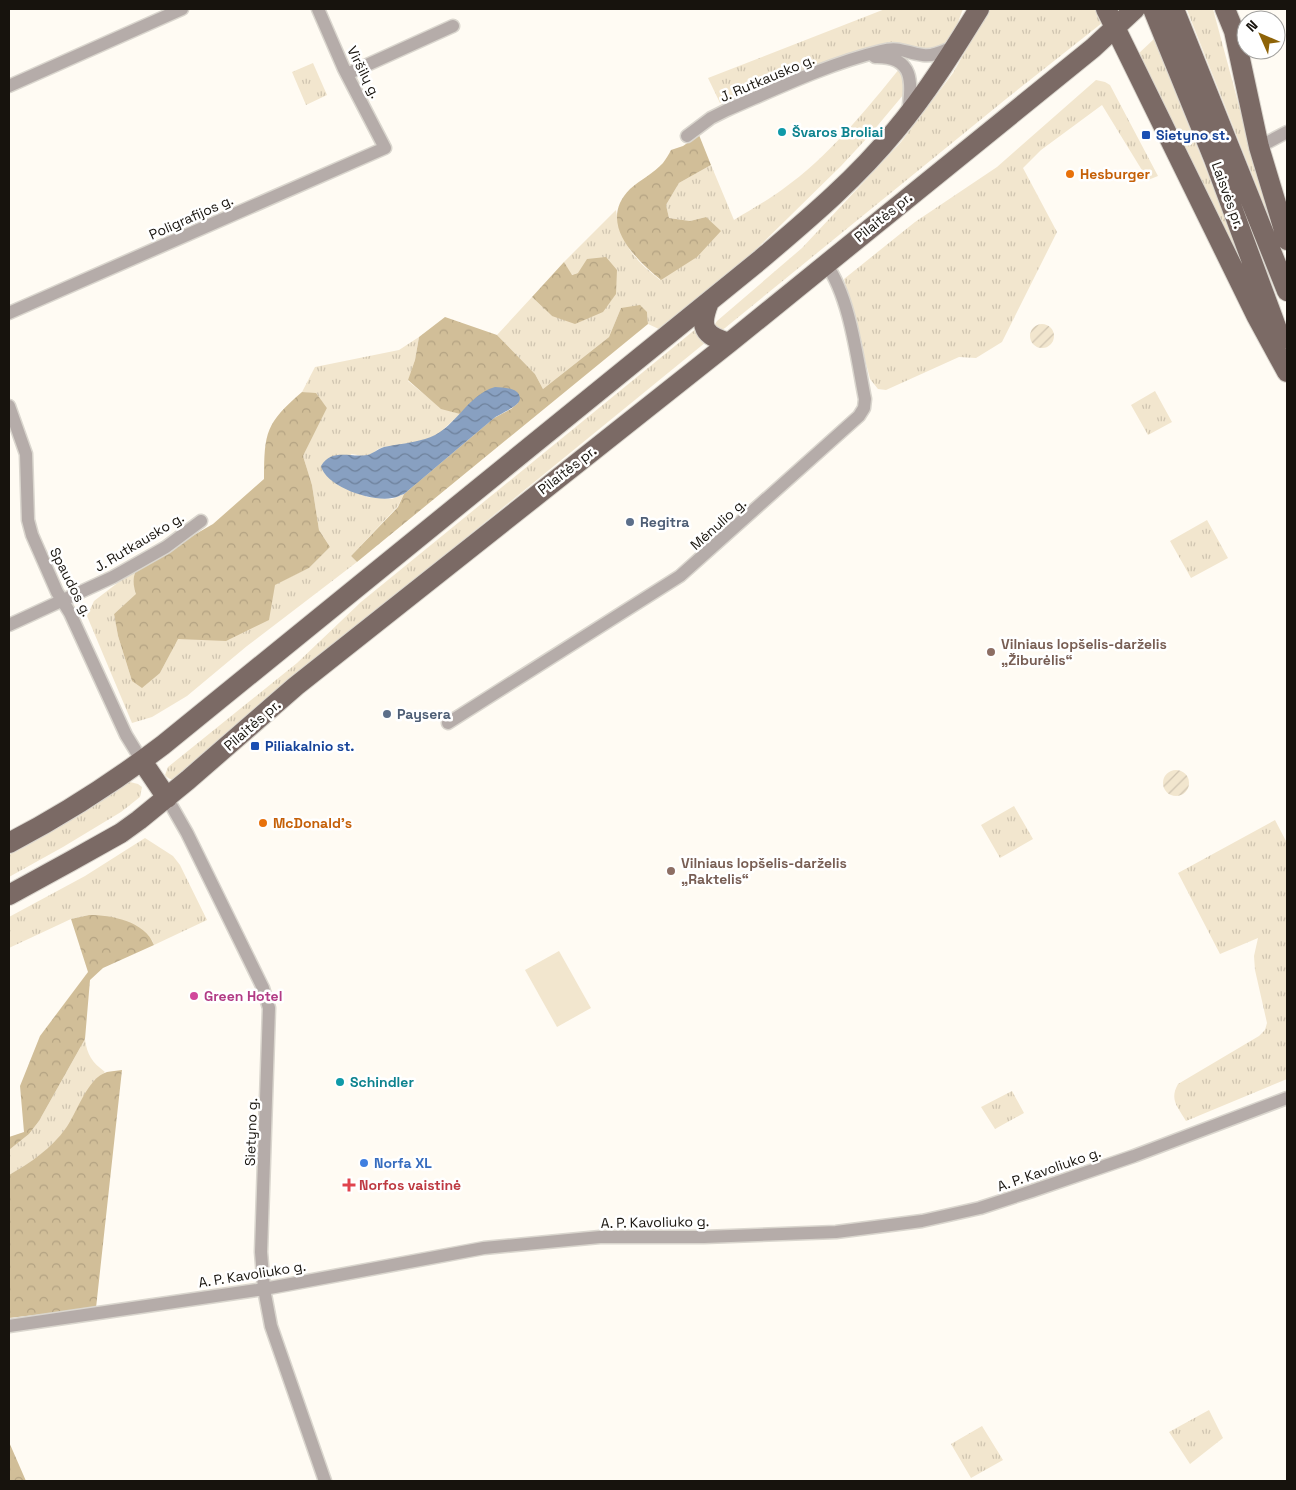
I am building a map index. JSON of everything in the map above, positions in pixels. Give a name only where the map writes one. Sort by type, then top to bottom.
[{"type":"main road","points":[[9,843],[44,825],[142,761],[810,218],[856,174],[908,115],[936,78],[979,9]]},
{"type":"main road","points":[[1106,9],[1114,29],[1257,317],[1287,372]]},
{"type":"main road","name":"Pilaitės pr.","points":[[9,895],[121,833],[167,798],[296,686],[729,343],[1093,48],[1135,9]]},
{"type":"main road","name":"Laisvės pr.","points":[[1153,9],[1287,291]]},
{"type":"main road","name":"Laisvės pr.","points":[[1174,9],[1287,356]]},
{"type":"main road","points":[[1225,9],[1234,31]]},
{"type":"main road","points":[[1232,9],[1234,31],[1259,147],[1287,240]]},
{"type":"main road","points":[[709,302],[703,316],[707,334],[729,343]]},
{"type":"main road","points":[[142,761],[167,798]]},
{"type":"street","points":[[9,86],[182,9]]},
{"type":"street","name":"Viršilų g.","points":[[318,9],[347,74],[385,148]]},
{"type":"street","points":[[347,74],[453,26]]},
{"type":"street","name":"J. Rutkausko g.","points":[[687,136],[727,110],[830,67],[892,49],[905,50],[922,56],[934,55],[957,45]]},
{"type":"street","name":"J. Rutkausko g.","points":[[863,57],[891,58],[898,60],[904,67],[910,78],[911,88],[908,115]]},
{"type":"street","points":[[1259,147],[1287,132]]},
{"type":"street","name":"Poligrafijos g.","points":[[9,313],[385,148]]},
{"type":"street","name":"Mėnulio g.","points":[[448,723],[680,576],[859,416],[864,408],[865,399],[850,327],[833,275],[826,264]]},
{"type":"street","name":"Spaudos g.","points":[[9,406],[26,454],[28,520],[32,535],[57,592],[126,735],[142,761]]},
{"type":"street","name":"J. Rutkausko g.","points":[[9,625],[113,577],[166,547],[201,522]]},
{"type":"street","name":"Sietyno g.","points":[[167,798],[187,833],[262,988],[269,1008],[262,1252],[264,1289],[271,1326],[324,1481]]},
{"type":"street","name":"A. P. Kavoliuko g.","points":[[9,1326],[264,1289],[448,1253],[540,1242],[600,1237],[704,1237],[836,1232],[922,1221],[980,1208],[1041,1188],[1134,1156],[1287,1098]]},
{"type":"green space","points":[[885,9],[963,9],[952,35],[937,48],[849,54],[720,103],[708,78]]},
{"type":"green space","points":[[989,9],[1097,9],[1102,23],[725,328],[720,331],[714,326],[717,321],[802,248],[901,142],[953,73]]},
{"type":"green space","points":[[1213,9],[1267,210],[1187,10]]},
{"type":"green space","points":[[1154,39],[1256,294],[1137,55]]},
{"type":"green space","points":[[313,63],[327,95],[306,105],[292,72]]},
{"type":"green space","points":[[900,68],[906,79],[904,94],[868,137],[734,271],[661,330],[648,324],[647,312],[621,308],[609,337],[543,389],[535,374],[497,335],[532,297],[552,316],[578,273],[571,275],[564,262],[616,210],[621,233],[630,250],[660,280],[706,217],[690,221],[669,218],[666,205],[679,183],[711,165],[734,220],[777,193],[815,163],[859,117]]},
{"type":"green space","points":[[1096,80],[1110,85],[1158,176],[1148,180],[1102,105],[1041,150],[1023,168],[1057,232],[1002,342],[976,358],[959,357],[886,390],[878,389],[870,379],[844,279],[915,222],[997,167]]},
{"type":"green space","points":[[699,135],[711,165],[679,183],[666,205],[669,218],[690,221],[706,217],[721,231],[697,257],[661,280],[640,261],[623,239],[618,226],[617,214],[621,201],[630,189],[659,167],[671,150],[683,146]]},
{"type":"green space","points":[[606,257],[617,270],[616,294],[603,312],[575,324],[552,316],[532,297],[564,262],[572,275],[578,273],[587,259]]},
{"type":"green space","points":[[640,305],[647,312],[648,324],[357,562],[351,556],[398,507],[404,494],[494,418],[518,403],[481,394],[460,414],[441,409],[408,380],[415,360],[419,337],[445,317],[497,335],[535,374],[543,389],[609,337],[621,308]]},
{"type":"green space","points":[[1042,324],[1051,327],[1054,336],[1051,345],[1042,348],[1033,345],[1030,336],[1033,327]]},
{"type":"green space","points":[[697,328],[706,342],[278,691],[177,779],[169,778],[165,775],[168,767],[297,663],[361,602]]},
{"type":"green space","points":[[419,337],[415,360],[408,381],[441,408],[460,414],[435,437],[408,444],[384,447],[364,456],[351,454],[366,497],[392,499],[404,494],[398,506],[351,556],[357,562],[247,646],[187,696],[152,717],[132,723],[87,616],[94,601],[137,568],[134,581],[137,594],[114,614],[118,636],[132,681],[160,673],[171,652],[166,636],[309,568],[330,547],[319,530],[312,485],[303,456],[327,408],[316,394],[302,392],[315,367],[399,350]]},
{"type":"green space","points":[[1155,391],[1172,422],[1148,435],[1131,405]]},
{"type":"green space","points":[[302,392],[316,393],[327,408],[303,456],[312,485],[319,530],[330,547],[309,568],[275,585],[269,620],[226,641],[178,639],[160,673],[142,688],[132,681],[118,636],[114,614],[136,594],[134,575],[137,568],[213,524],[264,479],[265,450],[270,430],[281,412]]},
{"type":"green space","points":[[1207,520],[1228,558],[1191,578],[1170,541]]},
{"type":"green space","points":[[1176,770],[1185,774],[1189,783],[1185,792],[1176,796],[1167,792],[1163,783],[1167,774]]},
{"type":"green space","points":[[130,782],[142,787],[140,797],[121,812],[9,877],[9,854],[36,840],[125,783]]},
{"type":"green space","points":[[1014,806],[1033,839],[1000,858],[981,825]]},
{"type":"green space","points":[[1275,820],[1287,843],[1287,1079],[1186,1121],[1174,1099],[1178,1084],[1259,1036],[1265,1030],[1267,1023],[1255,970],[1254,956],[1258,938],[1220,954],[1178,873]]},
{"type":"green space","points":[[145,838],[173,856],[180,865],[207,920],[154,945],[152,940],[89,915],[71,919],[9,948],[9,917],[85,876]]},
{"type":"green space","points":[[89,915],[117,918],[135,925],[150,937],[154,945],[103,968],[90,980],[85,1039],[39,1121],[29,1134],[9,1150],[9,1137],[24,1132],[20,1086],[40,1036],[88,972],[71,919]]},
{"type":"green space","points":[[559,951],[591,1008],[557,1027],[525,970]]},
{"type":"green space","points":[[85,1039],[91,1058],[105,1072],[92,1085],[71,1122],[54,1143],[40,1155],[9,1175],[9,1150],[29,1134],[39,1121]]},
{"type":"green space","points":[[122,1070],[96,1308],[9,1318],[9,1175],[54,1142],[70,1122],[88,1088],[94,1081],[107,1072]]},
{"type":"green space","points":[[1012,1091],[1024,1113],[995,1129],[981,1107]]},
{"type":"green space","points":[[1209,1410],[1223,1438],[1190,1464],[1169,1432]]},
{"type":"green space","points":[[982,1426],[1003,1460],[971,1478],[951,1444]]},
{"type":"green space","points":[[9,1442],[26,1481],[9,1481]]},
{"type":"water","points":[[495,387],[514,390],[519,395],[519,402],[493,419],[404,494],[394,498],[383,499],[362,495],[331,480],[321,466],[325,460],[336,455],[367,455],[384,447],[435,435],[452,422],[476,398],[485,391]]},
{"type":"place","name":"Švaros Broliai","points":[[782,132]]},
{"type":"place","name":"Sietyno st.","points":[[1146,135]]},
{"type":"place","name":"Hesburger","points":[[1070,174]]},
{"type":"place","name":"Regitra","points":[[630,522]]},
{"type":"place","name":"Vilniaus lopšelis-darželis „Žiburėlis“","points":[[991,652]]},
{"type":"place","name":"Paysera","points":[[387,714]]},
{"type":"place","name":"Piliakalnio st.","points":[[255,746]]},
{"type":"place","name":"McDonald's","points":[[263,823]]},
{"type":"place","name":"Vilniaus lopšelis-darželis „Raktelis“","points":[[671,871]]},
{"type":"place","name":"Green Hotel","points":[[194,996]]},
{"type":"place","name":"Schindler","points":[[340,1082]]},
{"type":"place","name":"Norfa XL","points":[[364,1163]]},
{"type":"place","name":"Norfos vaistinė","points":[[349,1185]]}]
